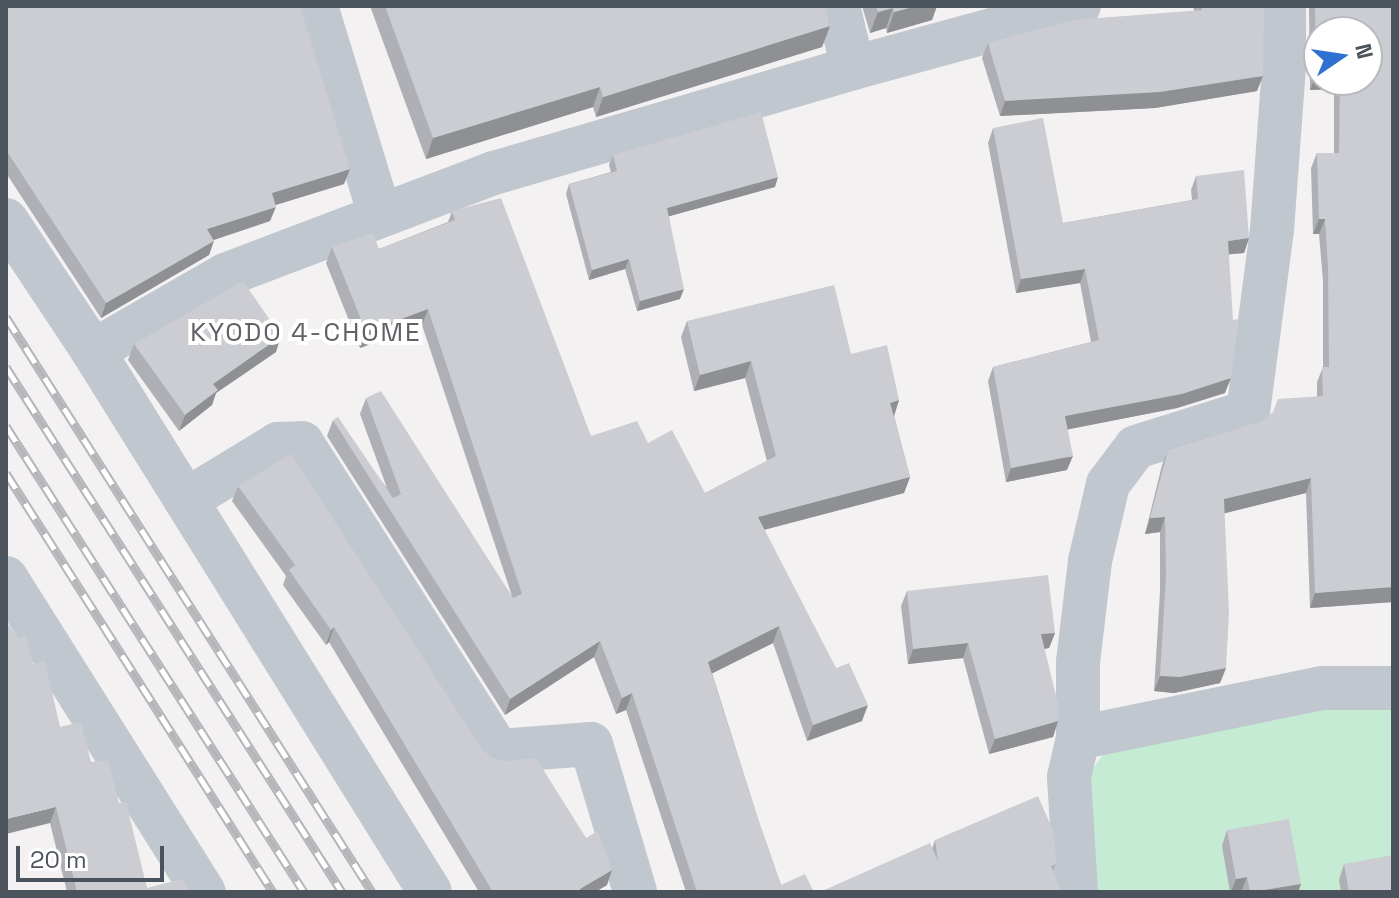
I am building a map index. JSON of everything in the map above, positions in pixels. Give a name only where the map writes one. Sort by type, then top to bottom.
[{"type":"street","points":[[316,6],[380,215]]},
{"type":"street","points":[[838,6],[853,68]]},
{"type":"street","points":[[93,351],[225,275],[494,173],[853,68],[1079,6]]},
{"type":"street","points":[[1076,892],[1069,777],[1078,738],[1078,662],[1090,561],[1108,484],[1136,447],[1248,412],[1272,230],[1284,67],[1284,6]]},
{"type":"street","points":[[8,227],[93,351],[430,892]]},
{"type":"street","points":[[186,500],[278,444],[302,443],[498,751],[591,744],[635,892]]},
{"type":"street","points":[[6,578],[204,892]]},
{"type":"street","points":[[1078,738],[1322,688],[1393,688]]},
{"type":"green space","points":[[1350,703],[1393,703],[1393,892],[1087,892],[1087,776],[1109,747]]},
{"type":"building","points":[[6,6],[300,6],[350,169],[272,193],[276,207],[207,229],[214,241],[106,303],[6,150]]},
{"type":"building","points":[[385,6],[826,6],[830,26],[603,97],[600,87],[433,138]]},
{"type":"building","points":[[876,6],[917,6],[894,12],[893,8],[878,12]]},
{"type":"building","points":[[1202,6],[1264,6],[1263,76],[1160,92],[1005,101],[988,43],[1073,20],[1202,10]]},
{"type":"building","points":[[1315,6],[1393,6],[1393,587],[1315,593],[1311,478],[1224,499],[1229,612],[1226,668],[1180,677],[1160,676],[1166,576],[1165,517],[1150,518],[1168,450],[1261,421],[1273,412],[1278,399],[1323,396],[1322,367],[1329,367],[1328,266],[1325,219],[1319,219],[1317,153],[1339,153],[1340,96],[1383,96],[1383,16],[1315,16]]},
{"type":"building","points":[[761,112],[778,177],[667,208],[684,289],[640,301],[629,259],[592,270],[569,184],[617,171],[613,155]]},
{"type":"building","points":[[1043,118],[1063,223],[1198,199],[1196,176],[1244,170],[1249,238],[1228,241],[1233,320],[1238,319],[1231,378],[1182,394],[1065,416],[1073,456],[1011,468],[993,367],[1099,340],[1085,269],[1021,279],[993,128]]},
{"type":"building","points":[[501,198],[591,436],[637,421],[648,443],[672,430],[705,493],[776,456],[751,361],[700,375],[687,321],[834,285],[851,354],[887,345],[899,400],[890,403],[910,477],[758,517],[836,668],[849,663],[868,705],[813,725],[779,626],[708,662],[781,885],[805,874],[814,892],[697,892],[632,693],[622,698],[600,641],[510,699],[333,420],[338,417],[393,498],[401,494],[366,398],[381,391],[513,598],[522,594],[428,309],[366,332],[332,247],[373,233],[379,249],[455,220],[452,211]]},
{"type":"building","points":[[243,281],[281,336],[213,384],[218,390],[185,415],[134,344]]},
{"type":"building","points":[[291,454],[482,749],[492,758],[505,761],[536,758],[586,838],[598,831],[612,870],[580,889],[581,892],[493,892],[334,627],[331,630],[289,570],[295,565],[238,486]]},
{"type":"building","points":[[1048,575],[1055,633],[1041,634],[1059,708],[1058,721],[995,739],[968,643],[913,649],[907,591]]},
{"type":"building","points":[[6,621],[18,638],[26,636],[33,664],[45,661],[60,727],[81,722],[91,762],[108,760],[119,803],[126,802],[147,888],[182,879],[191,892],[77,892],[56,807],[6,819]]},
{"type":"building","points":[[1038,796],[1054,833],[1056,864],[1051,866],[1062,892],[820,892],[930,843],[938,861],[935,840]]},
{"type":"building","points":[[1289,819],[1301,884],[1250,892],[1247,877],[1236,879],[1227,830]]},
{"type":"building","points":[[1393,855],[1393,892],[1349,892],[1344,864]]},
{"type":"railway","points":[[6,317],[372,892]]},
{"type":"railway","points":[[6,367],[342,892]]},
{"type":"railway","points":[[6,426],[304,892]]},
{"type":"railway","points":[[6,473],[273,892]]},
{"type":"district","name":"KYODO 4-CHOME","points":[[306,333]]}]
